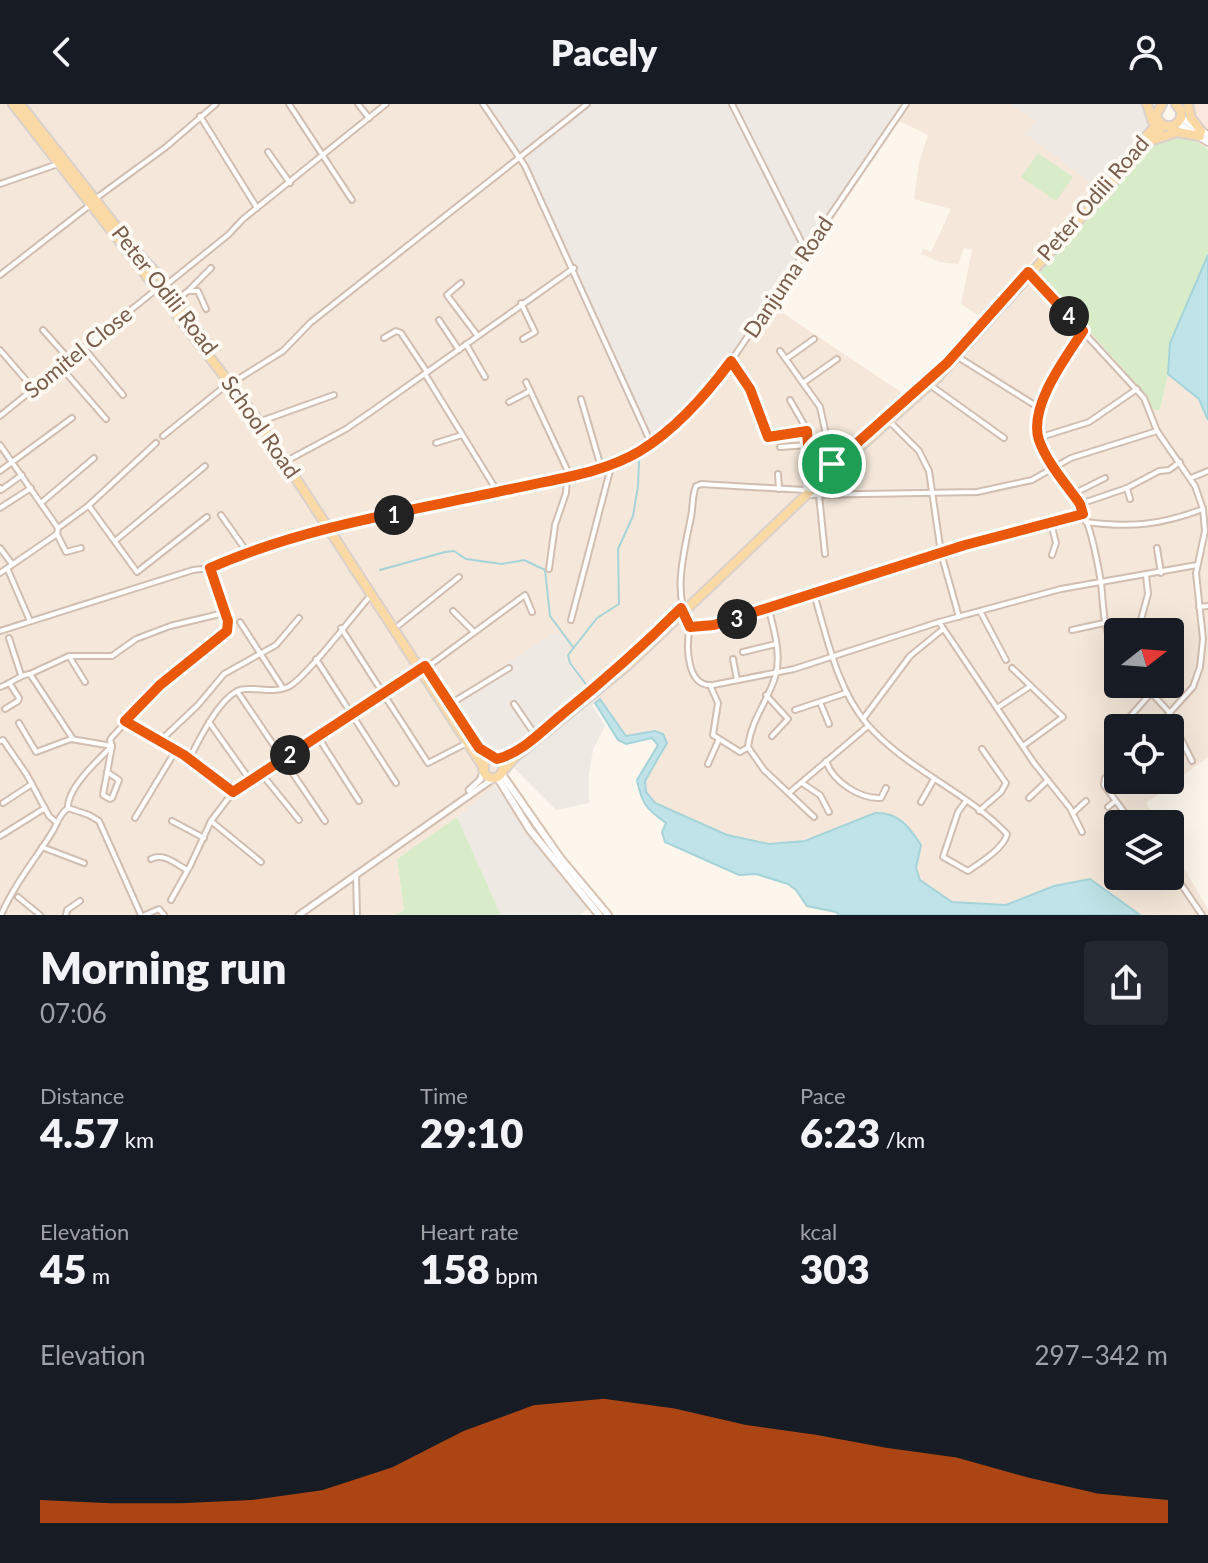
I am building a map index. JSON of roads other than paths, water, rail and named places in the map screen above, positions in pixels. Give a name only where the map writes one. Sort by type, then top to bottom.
[{"type":"main road","name":"School Road","points":[[13,104],[232,382],[424,667],[484,769]]},
{"type":"main road","points":[[20,104],[93,202]]},
{"type":"main road","points":[[1156,105],[1161,124],[1171,126],[1179,120],[1181,105]]},
{"type":"main road","points":[[1150,132],[1156,105]]},
{"type":"main road","points":[[1181,105],[1204,136]]},
{"type":"main road","points":[[1179,120],[1204,136]]},
{"type":"main road","name":"Peter Odili Road","points":[[807,490],[930,385],[958,357],[1150,132],[1161,124]]},
{"type":"main road","name":"Peter Odili Road","points":[[498,775],[514,758],[623,669],[832,464],[947,363],[1149,142],[1161,124]]},
{"type":"main road","points":[[1149,142],[1177,132],[1204,136]]},
{"type":"main road","name":"Peter Odili Road","points":[[161,288],[175,301],[232,382],[264,420],[479,748],[495,758],[513,753],[536,736],[682,610]]},
{"type":"main road","points":[[498,775],[487,775],[484,769],[486,761],[495,758],[502,763],[498,775],[530,830],[599,915]]},
{"type":"main road","points":[[498,775],[608,915]]},
{"type":"street","points":[[0,275],[166,147],[216,104]]},
{"type":"street","points":[[289,104],[352,200]]},
{"type":"street","points":[[358,104],[369,118]]},
{"type":"street","name":"Somitel Close","points":[[0,416],[83,347],[228,235],[386,104]]},
{"type":"street","points":[[483,104],[520,156],[574,268],[651,443]]},
{"type":"street","points":[[163,436],[232,382],[283,351],[310,323],[587,104]]},
{"type":"street","points":[[732,104],[801,241],[808,249]]},
{"type":"street","name":"Danjuma Road","points":[[0,631],[193,570],[210,568],[247,552],[333,529],[569,477],[627,458],[651,443],[693,407],[731,361],[906,104]]},
{"type":"street","points":[[200,116],[257,208]]},
{"type":"street","points":[[268,152],[290,183]]},
{"type":"street","points":[[0,184],[58,164]]},
{"type":"street","points":[[175,301],[211,268]]},
{"type":"street","points":[[290,459],[346,429],[574,268]]},
{"type":"street","points":[[1030,274],[1144,398],[1157,431],[1191,478],[1203,509],[1205,531],[1197,565],[1203,651],[1200,667],[1193,687],[1169,714],[1155,698]]},
{"type":"street","points":[[461,283],[447,295],[477,336]]},
{"type":"street","points":[[188,291],[198,291],[206,309]]},
{"type":"street","points":[[521,303],[535,332],[523,339]]},
{"type":"street","points":[[439,320],[459,350]]},
{"type":"street","points":[[43,330],[69,359]]},
{"type":"street","points":[[384,338],[396,331],[401,333],[497,492]]},
{"type":"street","points":[[1072,630],[1104,623],[1101,581],[1080,504],[1054,467],[1038,438],[1037,427],[1056,374],[1083,331]]},
{"type":"street","points":[[786,359],[814,339]]},
{"type":"street","points":[[466,344],[485,377]]},
{"type":"street","points":[[83,347],[123,395]]},
{"type":"street","points":[[0,350],[33,389]]},
{"type":"street","points":[[780,351],[820,407],[832,464]]},
{"type":"street","points":[[958,357],[1041,409]]},
{"type":"street","points":[[803,383],[837,359]]},
{"type":"street","points":[[731,361],[750,389],[768,437],[807,431]]},
{"type":"street","points":[[60,366],[106,419]]},
{"type":"street","points":[[526,382],[569,477],[555,525],[549,569]]},
{"type":"street","points":[[930,385],[1004,438]]},
{"type":"street","points":[[1038,438],[1089,422],[1137,389]]},
{"type":"street","points":[[509,402],[530,391]]},
{"type":"street","points":[[264,420],[334,395]]},
{"type":"street","points":[[581,399],[601,467]]},
{"type":"street","points":[[790,400],[807,431],[807,490]]},
{"type":"street","points":[[0,402],[7,409]]},
{"type":"street","points":[[0,471],[72,418]]},
{"type":"street","points":[[889,421],[919,451],[929,471],[941,553],[959,617]]},
{"type":"street","points":[[1157,431],[1071,458],[1044,474],[1015,485],[977,492],[819,495],[807,490],[696,486],[684,544],[682,610],[690,627],[687,650],[690,662],[698,681],[710,685],[776,674],[980,611],[1101,581],[1197,565]]},
{"type":"street","points":[[436,443],[462,435]]},
{"type":"street","points":[[0,573],[8,570],[88,506],[156,443]]},
{"type":"street","points":[[0,445],[41,503],[66,552],[81,548]]},
{"type":"street","points":[[780,447],[809,445]]},
{"type":"street","points":[[41,503],[94,458]]},
{"type":"street","points":[[1080,504],[1127,488],[1180,462]]},
{"type":"street","points":[[571,620],[612,463]]},
{"type":"street","points":[[115,541],[205,466]]},
{"type":"street","points":[[1191,478],[1208,471]]},
{"type":"street","points":[[778,474],[779,489]]},
{"type":"street","points":[[0,488],[22,475]]},
{"type":"street","points":[[1073,494],[1105,478]]},
{"type":"street","points":[[0,508],[31,488]]},
{"type":"street","points":[[1127,488],[1130,499]]},
{"type":"street","points":[[819,495],[825,554]]},
{"type":"street","points":[[88,506],[137,572],[207,517]]},
{"type":"street","points":[[1086,522],[1132,527],[1183,517],[1203,509]]},
{"type":"street","points":[[690,627],[714,625],[769,610],[941,553],[1083,514]]},
{"type":"street","points":[[221,515],[247,552]]},
{"type":"street","points":[[1051,523],[1056,543],[1052,555]]},
{"type":"street","points":[[0,548],[12,564]]},
{"type":"street","points":[[1157,548],[1161,573]]},
{"type":"street","points":[[107,772],[119,782],[110,799],[103,795],[107,772],[112,746],[110,740],[160,685],[227,631],[228,621],[210,568]]},
{"type":"street","points":[[8,570],[30,621]]},
{"type":"street","points":[[1141,618],[1148,594],[1146,575]]},
{"type":"street","points":[[399,625],[459,577]]},
{"type":"street","points":[[189,759],[209,722],[237,691],[268,691],[294,682],[372,593]]},
{"type":"street","points":[[813,594],[847,692],[868,726],[934,779],[966,801],[979,811],[1008,836],[971,869],[964,870],[943,857],[958,812],[966,801]]},
{"type":"street","points":[[171,900],[211,821],[233,792],[384,694],[525,595],[532,612]]},
{"type":"street","points":[[1199,607],[1208,606]]},
{"type":"street","points":[[710,685],[718,703],[712,732],[742,753],[748,747],[752,723],[776,674],[776,644],[769,610]]},
{"type":"street","points":[[453,611],[474,632]]},
{"type":"street","points":[[980,611],[1006,660]]},
{"type":"street","points":[[0,687],[69,656],[112,656],[136,639],[170,626],[224,613]]},
{"type":"street","points":[[160,741],[198,705],[224,674],[284,639],[299,618]]},
{"type":"street","points":[[240,622],[283,688]]},
{"type":"street","points":[[939,622],[1023,746],[1073,813],[1082,832]]},
{"type":"street","points":[[341,628],[428,763],[469,741]]},
{"type":"street","points":[[863,719],[910,656],[943,629]]},
{"type":"street","points":[[9,638],[21,675]]},
{"type":"street","points":[[743,652],[776,644]]},
{"type":"street","points":[[69,656],[85,682]]},
{"type":"street","points":[[316,659],[396,783]]},
{"type":"street","points":[[733,659],[737,680]]},
{"type":"street","points":[[450,704],[509,668]]},
{"type":"street","points":[[1012,668],[1063,717],[1023,746]]},
{"type":"street","points":[[30,674],[74,739]]},
{"type":"street","points":[[5,709],[19,698],[10,684]]},
{"type":"street","points":[[997,708],[1029,687]]},
{"type":"street","points":[[237,691],[325,821]]},
{"type":"street","points":[[795,710],[847,692]]},
{"type":"street","points":[[766,695],[788,719],[772,736]]},
{"type":"street","points":[[1133,714],[1147,698]]},
{"type":"street","points":[[820,702],[829,724]]},
{"type":"street","points":[[514,704],[536,736]]},
{"type":"street","points":[[125,721],[176,750],[233,792]]},
{"type":"street","points":[[209,722],[250,780]]},
{"type":"street","points":[[19,723],[36,752],[74,739],[112,746]]},
{"type":"street","points":[[789,793],[868,726]]},
{"type":"street","points":[[318,737],[359,801]]},
{"type":"street","points":[[708,764],[719,739]]},
{"type":"street","points":[[0,741],[3,740],[57,823]]},
{"type":"street","points":[[1184,745],[1192,761]]},
{"type":"street","points":[[68,808],[68,800],[91,766],[112,746]]},
{"type":"street","points":[[748,747],[764,770],[814,817]]},
{"type":"street","points":[[979,811],[1001,792],[1006,783],[982,749]]},
{"type":"street","points":[[135,818],[176,750]]},
{"type":"street","points":[[826,761],[833,773],[858,795],[881,798],[886,788]]},
{"type":"street","points":[[467,795],[480,780],[484,769]]},
{"type":"street","points":[[261,773],[299,820]]},
{"type":"street","points":[[299,915],[498,775]]},
{"type":"street","points":[[921,802],[934,779]]},
{"type":"street","points":[[1029,798],[1048,780]]},
{"type":"street","points":[[802,783],[820,795],[829,812]]},
{"type":"street","points":[[3,803],[32,784]]},
{"type":"street","points":[[1110,794],[1121,810]]},
{"type":"street","points":[[1073,813],[1086,801]]},
{"type":"street","points":[[1108,807],[1114,802]]},
{"type":"street","points":[[0,836],[45,808]]},
{"type":"street","points":[[1,915],[61,813],[68,808]]},
{"type":"street","points":[[68,808],[99,821],[143,915],[159,909],[164,915]]},
{"type":"street","points":[[172,821],[204,838]]},
{"type":"street","points":[[211,821],[261,862]]},
{"type":"street","points":[[42,847],[84,863]]},
{"type":"street","points":[[151,859],[164,857],[187,870]]},
{"type":"street","points":[[356,874],[357,915]]},
{"type":"street","points":[[1184,889],[1202,915]]},
{"type":"street","points":[[18,897],[40,915]]},
{"type":"street","points":[[66,915],[67,910],[80,901]]},
{"type":"water","points":[[1208,255],[1208,420],[1199,399],[1168,374],[1170,343]]},
{"type":"water","points":[[600,699],[626,736],[655,731],[663,734],[667,743],[645,781],[646,792],[655,803],[727,835],[769,844],[805,841],[875,813],[883,813],[902,822],[921,845],[916,868],[920,880],[952,902],[1006,905],[1054,886],[1090,879],[1140,915],[839,915],[807,906],[788,884],[756,874],[739,875],[665,842],[662,832],[666,823],[646,805],[637,780],[658,745],[652,738],[626,744],[618,740],[595,703]]},
{"type":"waterway","points":[[588,687],[570,663],[568,655],[597,618],[619,604],[618,549],[633,516],[639,461]]},
{"type":"waterway","points":[[380,570],[454,551],[466,559],[502,564],[524,560],[545,570],[550,616],[573,647]]}]
